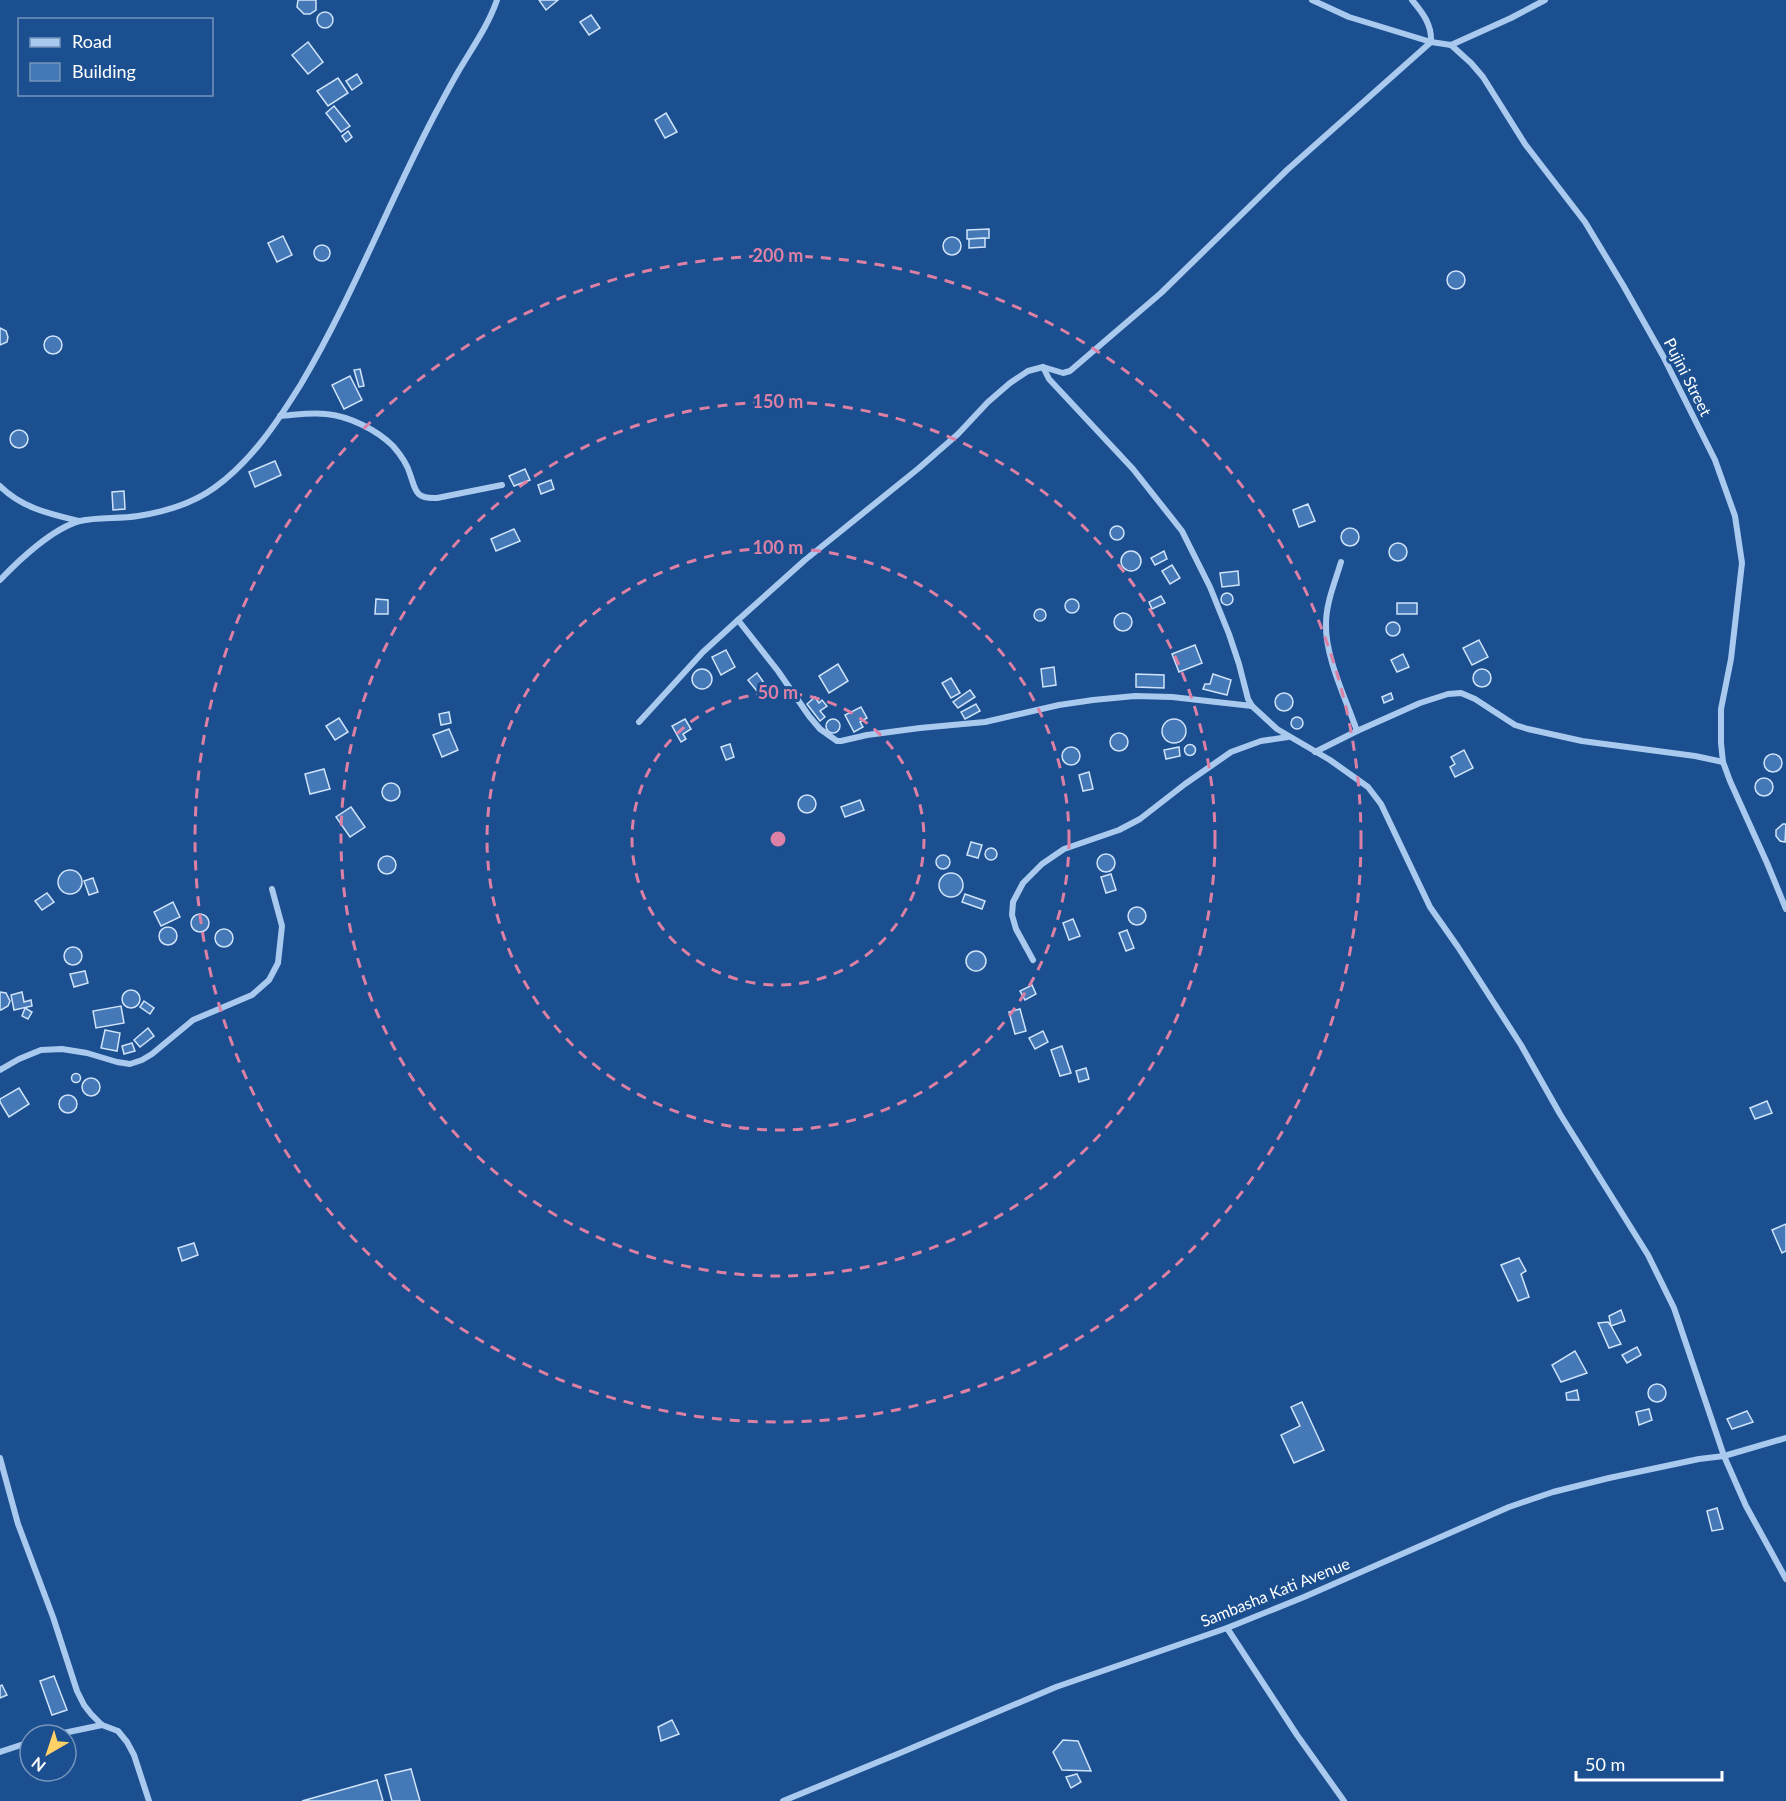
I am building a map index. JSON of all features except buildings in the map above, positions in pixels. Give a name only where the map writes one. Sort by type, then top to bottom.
[{"type":"street","points":[[0,486],[36,510],[79,521],[139,516],[182,505],[198,497],[214,488],[242,464],[280,416],[326,340],[417,151],[457,74],[486,27],[496,0]]},
{"type":"street","points":[[1312,0],[1349,17],[1431,42],[1451,45],[1545,0]]},
{"type":"street","points":[[639,722],[703,652],[738,620],[805,561],[919,468],[1010,383],[1028,371],[1043,367],[1063,373],[1070,371],[1161,293],[1287,170],[1431,42],[1431,32],[1426,19],[1412,0]]},
{"type":"street","name":"Pujini Street","points":[[1451,45],[1483,77],[1525,144],[1585,222],[1663,356],[1715,459],[1735,516],[1742,563],[1731,659],[1722,709],[1723,762],[1786,909]]},
{"type":"street","points":[[1043,367],[1049,380],[1133,469],[1182,531],[1210,587],[1229,634],[1252,706],[1267,722],[1345,771],[1368,787],[1375,795],[1430,907],[1521,1045],[1560,1114],[1648,1255],[1674,1308],[1724,1456],[1746,1506],[1786,1579]]},
{"type":"street","points":[[280,416],[329,414],[352,420],[374,432],[392,445],[404,459],[414,489],[426,498],[437,498],[502,484]]},
{"type":"street","points":[[0,580],[34,547],[54,533],[79,521]]},
{"type":"street","points":[[1341,562],[1329,602],[1326,623],[1327,647],[1357,730]]},
{"type":"street","points":[[738,620],[778,671],[809,716],[820,729],[837,741],[920,728],[985,723],[1059,705],[1135,696],[1172,697],[1252,706]]},
{"type":"street","points":[[1315,752],[1357,730],[1420,703],[1448,694],[1461,693],[1475,699],[1515,725],[1528,729],[1582,741],[1695,756],[1723,762]]},
{"type":"street","points":[[1033,960],[1016,928],[1012,915],[1013,902],[1023,883],[1042,864],[1064,849],[1119,830],[1140,819],[1185,784],[1232,752],[1261,741],[1289,737]]},
{"type":"street","points":[[0,1070],[41,1050],[62,1049],[130,1064],[152,1054],[193,1020],[252,995],[269,980],[278,963],[282,926],[272,889]]},
{"type":"street","name":"Sambasha Kati Avenue","points":[[783,1801],[1056,1687],[1227,1628],[1509,1508],[1553,1492],[1699,1459],[1724,1456],[1786,1438]]},
{"type":"street","points":[[0,1458],[18,1524],[77,1691],[84,1705],[102,1725],[118,1731],[127,1742],[134,1755],[149,1801]]},
{"type":"street","points":[[1227,1628],[1297,1736],[1344,1801]]},
{"type":"street","points":[[78,1730],[102,1725]]},
{"type":"street","points":[[0,1752],[18,1746]]}]
